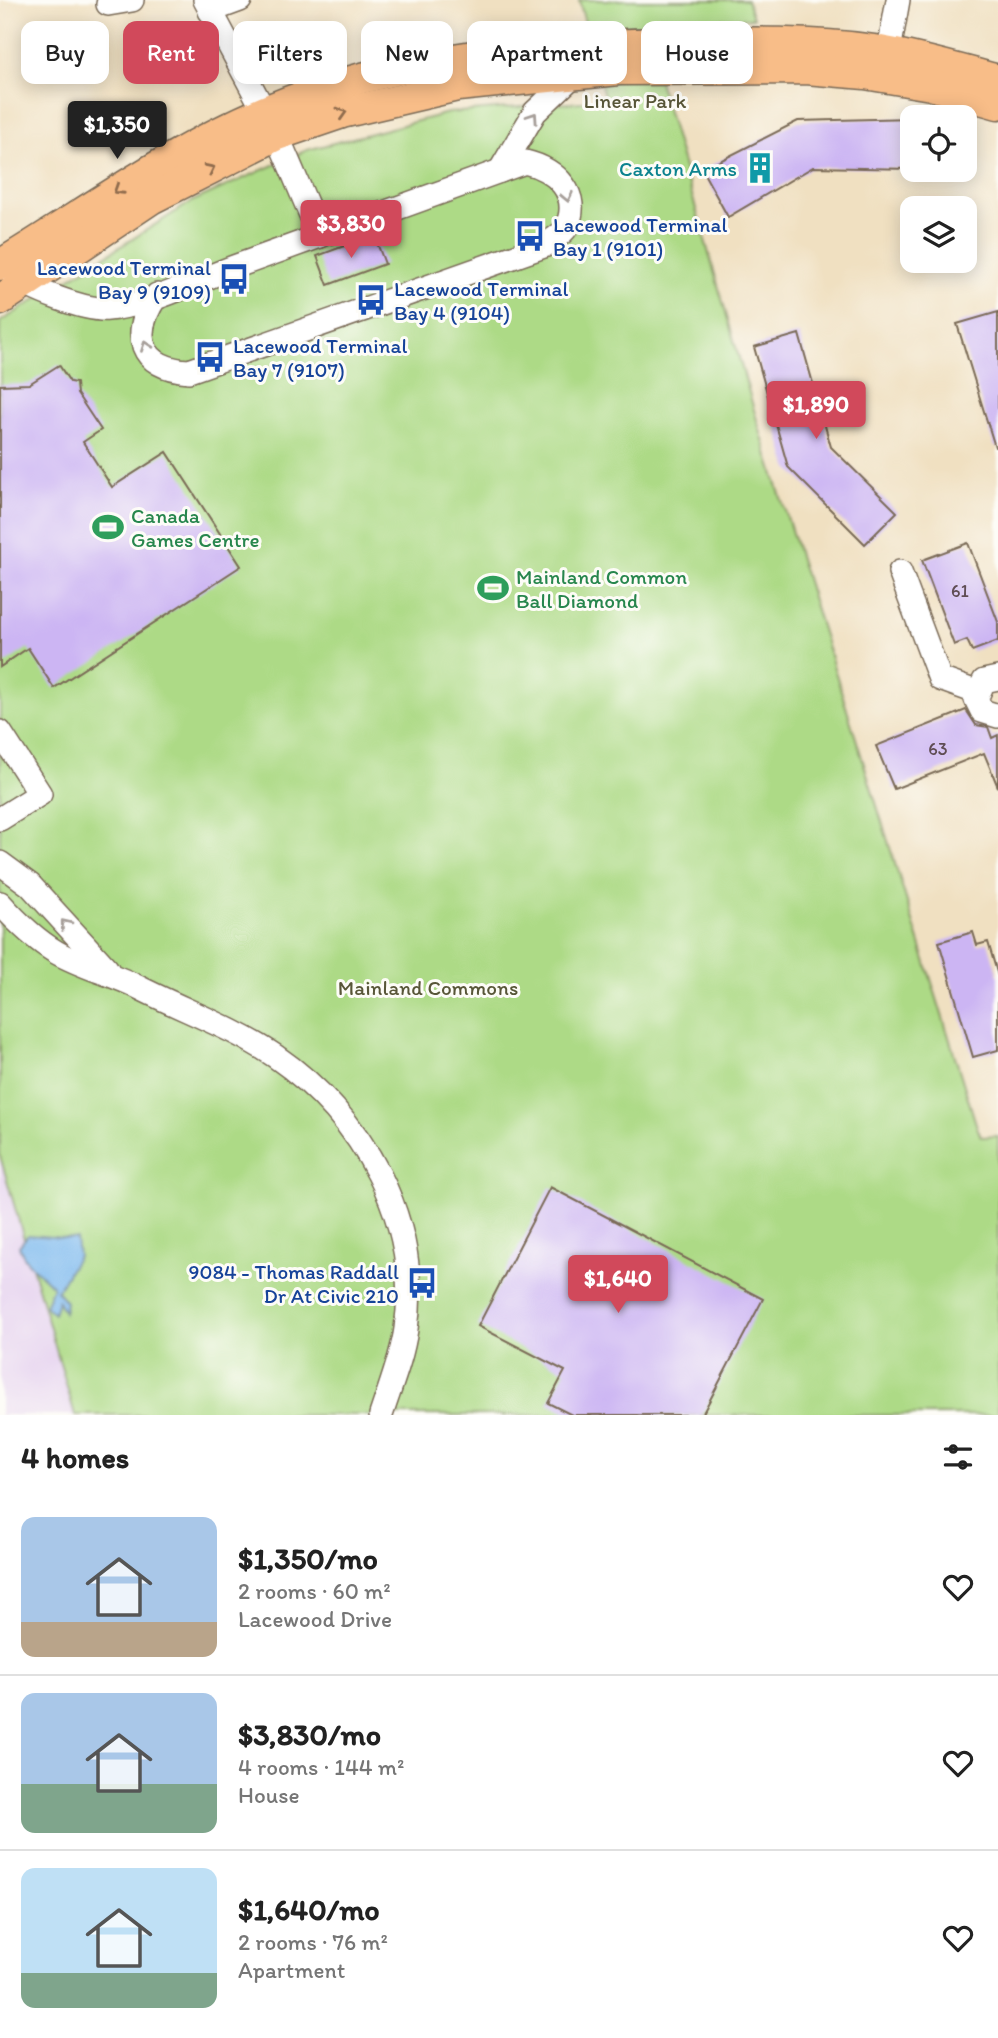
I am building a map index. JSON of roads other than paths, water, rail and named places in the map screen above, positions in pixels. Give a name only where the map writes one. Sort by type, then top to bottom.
[{"type":"main road","points":[[12,293],[151,199],[271,123],[338,85],[411,66],[509,51],[611,44],[815,43],[887,65],[931,85],[998,104]]},
{"type":"main road","points":[[627,71],[887,65],[998,80]]},
{"type":"main road","points":[[0,265],[164,160],[271,123],[475,84]]},
{"type":"street","points":[[108,4],[132,0]]},
{"type":"street","points":[[240,0],[208,5],[271,123],[320,236]]},
{"type":"street","points":[[887,65],[898,0]]},
{"type":"street","points":[[500,171],[535,112],[564,84]]},
{"type":"street","points":[[0,265],[12,293],[106,309],[157,295],[525,162],[546,166],[564,183],[570,203],[566,229],[544,246],[189,371],[168,370],[151,358],[142,342],[141,324],[157,295]]},
{"type":"street","points":[[900,572],[940,679],[976,692]]},
{"type":"street","points":[[976,692],[984,681],[998,678]]},
{"type":"street","points":[[976,692],[982,711],[998,716]]},
{"type":"street","points":[[0,732],[40,794],[0,819]]},
{"type":"street","points":[[0,863],[30,885],[111,974]]},
{"type":"street","points":[[0,903],[24,929],[56,952],[111,974],[273,1055],[314,1085],[345,1118],[383,1182],[398,1224],[408,1292],[401,1354],[381,1415]]},
{"type":"water","points":[[28,1235],[76,1239],[78,1256],[57,1291],[66,1302],[64,1312],[58,1301],[54,1314],[45,1306],[53,1287],[21,1252],[19,1246]]},
{"type":"place","name":"Caxton Arms","points":[[760,168]]},
{"type":"place","name":"Lacewood Terminal Bay 1 (9101)","points":[[530,236]]},
{"type":"place","name":"Lacewood Terminal Bay 9 (9109)","points":[[234,279]]},
{"type":"place","name":"Lacewood Terminal Bay 4 (9104)","points":[[371,300]]},
{"type":"place","name":"Lacewood Terminal Bay 7 (9107)","points":[[210,357]]},
{"type":"place","name":"Canada Games Centre","points":[[108,527]]},
{"type":"place","name":"Mainland Common Ball Diamond","points":[[493,588]]},
{"type":"place","name":"9084 - Thomas Raddall Dr At Civic 210","points":[[422,1283]]},
{"type":"park label","name":"Linear Park","points":[[635,100]]},
{"type":"park label","name":"Mainland Commons","points":[[428,987]]}]
